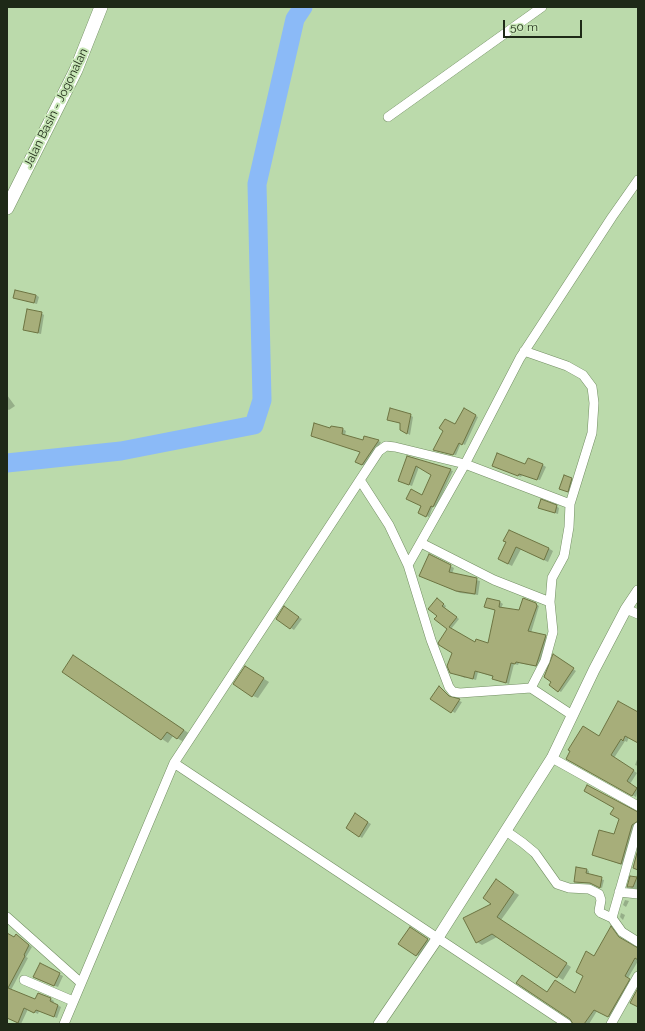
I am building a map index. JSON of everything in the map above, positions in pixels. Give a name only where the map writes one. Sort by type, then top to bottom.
[{"type":"main road","name":"Jalan Basin - Jogonalan","points":[[7,208],[76,70],[101,7]]},
{"type":"street","points":[[388,117],[542,7]]},
{"type":"street","points":[[408,565],[465,464],[524,351],[638,180]]},
{"type":"street","points":[[524,351],[567,366],[583,376],[592,387],[594,403],[592,433],[570,504],[569,527],[564,556],[552,578],[550,602],[553,632],[545,661],[531,688]]},
{"type":"street","points":[[64,1024],[80,982],[174,763],[379,451],[386,446],[465,464],[570,504]]},
{"type":"street","points":[[360,480],[389,525],[408,565],[431,640],[449,686],[453,692],[460,693],[531,688],[572,715]]},
{"type":"street","points":[[420,543],[494,580],[550,602]]},
{"type":"street","points":[[379,1024],[438,939],[552,758],[572,715],[626,609],[638,591]]},
{"type":"street","points":[[626,609],[638,614]]},
{"type":"street","points":[[552,758],[638,806]]},
{"type":"street","points":[[174,763],[567,1024]]},
{"type":"street","points":[[612,918],[638,827]]},
{"type":"street","points":[[506,831],[523,842],[536,854],[557,884],[569,888],[589,889],[599,894],[601,900],[599,911],[602,914],[612,918],[622,932],[638,942]]},
{"type":"street","points":[[619,892],[638,894]]},
{"type":"street","points":[[7,917],[80,982]]},
{"type":"street","points":[[611,1024],[638,976]]},
{"type":"street","points":[[24,980],[73,1001]]},
{"type":"building","points":[[15,290],[36,295],[34,303],[13,298]]},
{"type":"building","points":[[27,309],[42,312],[38,333],[23,330]]},
{"type":"building","points":[[390,408],[411,414],[407,434],[400,430],[400,423],[387,420]]},
{"type":"building","points":[[464,408],[476,415],[462,445],[459,443],[453,455],[433,450],[443,431],[439,428],[445,419],[455,424]]},
{"type":"building","points":[[314,423],[330,428],[331,426],[343,428],[342,434],[363,440],[364,436],[379,440],[362,465],[355,462],[360,452],[311,436]]},
{"type":"building","points":[[497,453],[525,464],[528,458],[543,464],[537,480],[519,474],[518,476],[492,466]]},
{"type":"building","points":[[407,456],[451,469],[433,507],[431,506],[426,517],[418,513],[421,506],[406,499],[411,489],[422,495],[431,475],[416,466],[409,485],[398,481]]},
{"type":"building","points":[[564,475],[572,478],[568,492],[559,489]]},
{"type":"building","points":[[541,499],[557,505],[555,513],[538,508]]},
{"type":"building","points":[[509,530],[549,548],[544,560],[516,547],[508,564],[498,559],[506,542],[503,541]]},
{"type":"building","points":[[429,554],[451,565],[449,572],[477,578],[475,594],[456,591],[419,576]]},
{"type":"building","points":[[437,598],[444,604],[442,606],[457,617],[449,627],[475,642],[476,639],[488,643],[495,610],[484,607],[487,598],[500,601],[499,607],[519,610],[523,598],[536,603],[537,606],[528,631],[546,635],[536,666],[516,662],[515,664],[511,663],[506,683],[492,679],[493,676],[475,671],[473,679],[450,673],[447,666],[452,653],[438,643],[447,629],[434,619],[437,616],[428,609]]},
{"type":"building","points":[[284,606],[299,617],[290,629],[276,619]]},
{"type":"building","points":[[553,654],[574,668],[558,692],[549,685],[551,682],[544,677]]},
{"type":"building","points":[[73,655],[184,730],[177,739],[167,732],[161,740],[62,672]]},
{"type":"building","points":[[245,666],[264,678],[252,697],[233,684]]},
{"type":"building","points":[[439,686],[449,696],[460,699],[451,713],[430,699]]},
{"type":"building","points":[[618,701],[638,712],[638,743],[625,736],[623,741],[621,739],[611,755],[634,770],[627,781],[637,788],[632,796],[566,759],[570,751],[568,750],[583,726],[599,736]]},
{"type":"building","points":[[587,785],[638,812],[638,821],[632,825],[621,864],[592,855],[599,830],[614,834],[619,819],[610,814],[614,808],[584,791]]},
{"type":"building","points":[[355,813],[368,822],[359,837],[346,828]]},
{"type":"building","points":[[638,849],[638,870],[633,868]]},
{"type":"building","points":[[576,867],[587,869],[586,873],[602,877],[600,888],[590,883],[574,882]]},
{"type":"building","points":[[630,876],[637,877],[633,887],[627,887]]},
{"type":"building","points":[[496,879],[514,892],[497,917],[567,963],[557,978],[492,934],[476,943],[463,918],[491,904],[483,898]]},
{"type":"building","points":[[611,926],[619,937],[638,948],[638,960],[635,958],[625,976],[630,979],[608,1017],[594,1010],[584,1024],[573,1024],[570,1019],[516,983],[522,975],[547,992],[555,980],[575,993],[583,976],[576,972],[586,951],[594,956]]},
{"type":"building","points":[[410,927],[428,939],[416,956],[398,944]]},
{"type":"building","points":[[7,933],[14,937],[16,934],[29,945],[24,955],[25,956],[8,988],[35,999],[38,993],[51,998],[50,1001],[58,1005],[54,1017],[36,1010],[34,1013],[24,1008],[18,1023],[7,1018]]},
{"type":"building","points":[[40,963],[60,973],[54,986],[33,977]]},
{"type":"building","points":[[638,988],[638,1007],[630,1003]]},
{"type":"waterway","points":[[7,463],[121,451],[254,425],[262,400],[257,184],[295,19],[303,7]]}]
